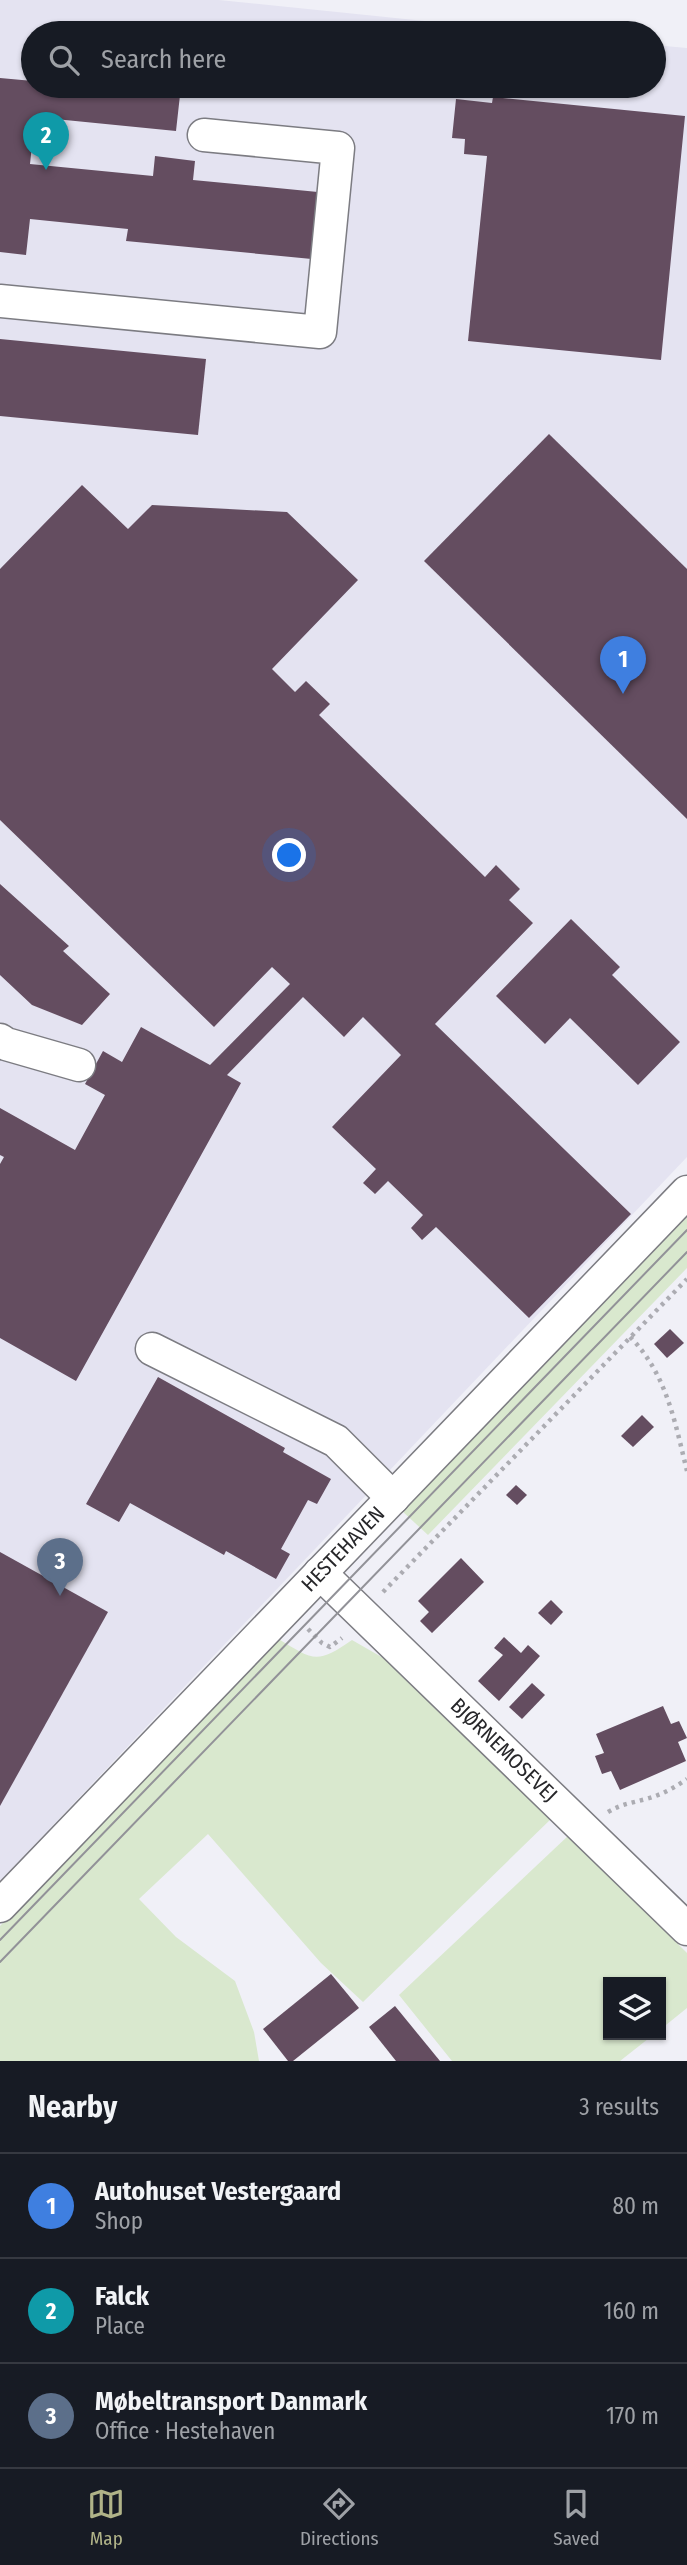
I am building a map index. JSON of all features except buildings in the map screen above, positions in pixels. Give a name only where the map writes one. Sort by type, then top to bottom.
[{"type":"street","points":[[0,301],[320,332],[338,148],[204,135]]},
{"type":"street","points":[[0,1040],[79,1065]]},
{"type":"street","name":"HESTEHAVEN","points":[[0,1906],[687,1192]]},
{"type":"street","points":[[152,1349],[336,1441],[393,1497]]},
{"type":"street","name":"BJØRNEMOSEVEJ","points":[[320,1573],[687,1929]]},
{"type":"path","points":[[287,1606],[322,1643],[330,1647],[342,1639],[362,1614],[687,1279]]},
{"type":"path","points":[[630,1338],[657,1372],[670,1401],[687,1471]]},
{"type":"path","points":[[584,1828],[619,1804],[647,1799],[673,1789],[687,1779]]},
{"type":"shaded area","points":[[0,0],[219,0],[424,21],[21,21],[21,98],[666,98],[666,46],[687,48],[687,1157],[0,1881]]},
{"type":"green space","points":[[687,1217],[687,1268],[428,1535],[402,1511]]},
{"type":"green space","points":[[277,1638],[314,1657],[330,1653],[352,1640],[385,1659],[552,1818],[363,2002],[321,1963],[208,1834],[139,1899],[176,1937],[235,1981],[254,2032],[259,2061],[0,2061],[0,1926]]},
{"type":"green space","points":[[569,1835],[687,1953],[687,2008],[666,2025],[666,1977],[603,1977],[603,2040],[647,2040],[620,2061],[452,2061],[399,1995]]},
{"type":"tram line","points":[[0,1940],[687,1230]]},
{"type":"tram line","points":[[0,1962],[687,1252]]},
{"type":"place","name":"Falck","points":[[46,170]]},
{"type":"place","name":"Autohuset Vestergaard","points":[[623,694]]},
{"type":"place","name":"Møbeltransport Danmark","points":[[60,1596]]}]
